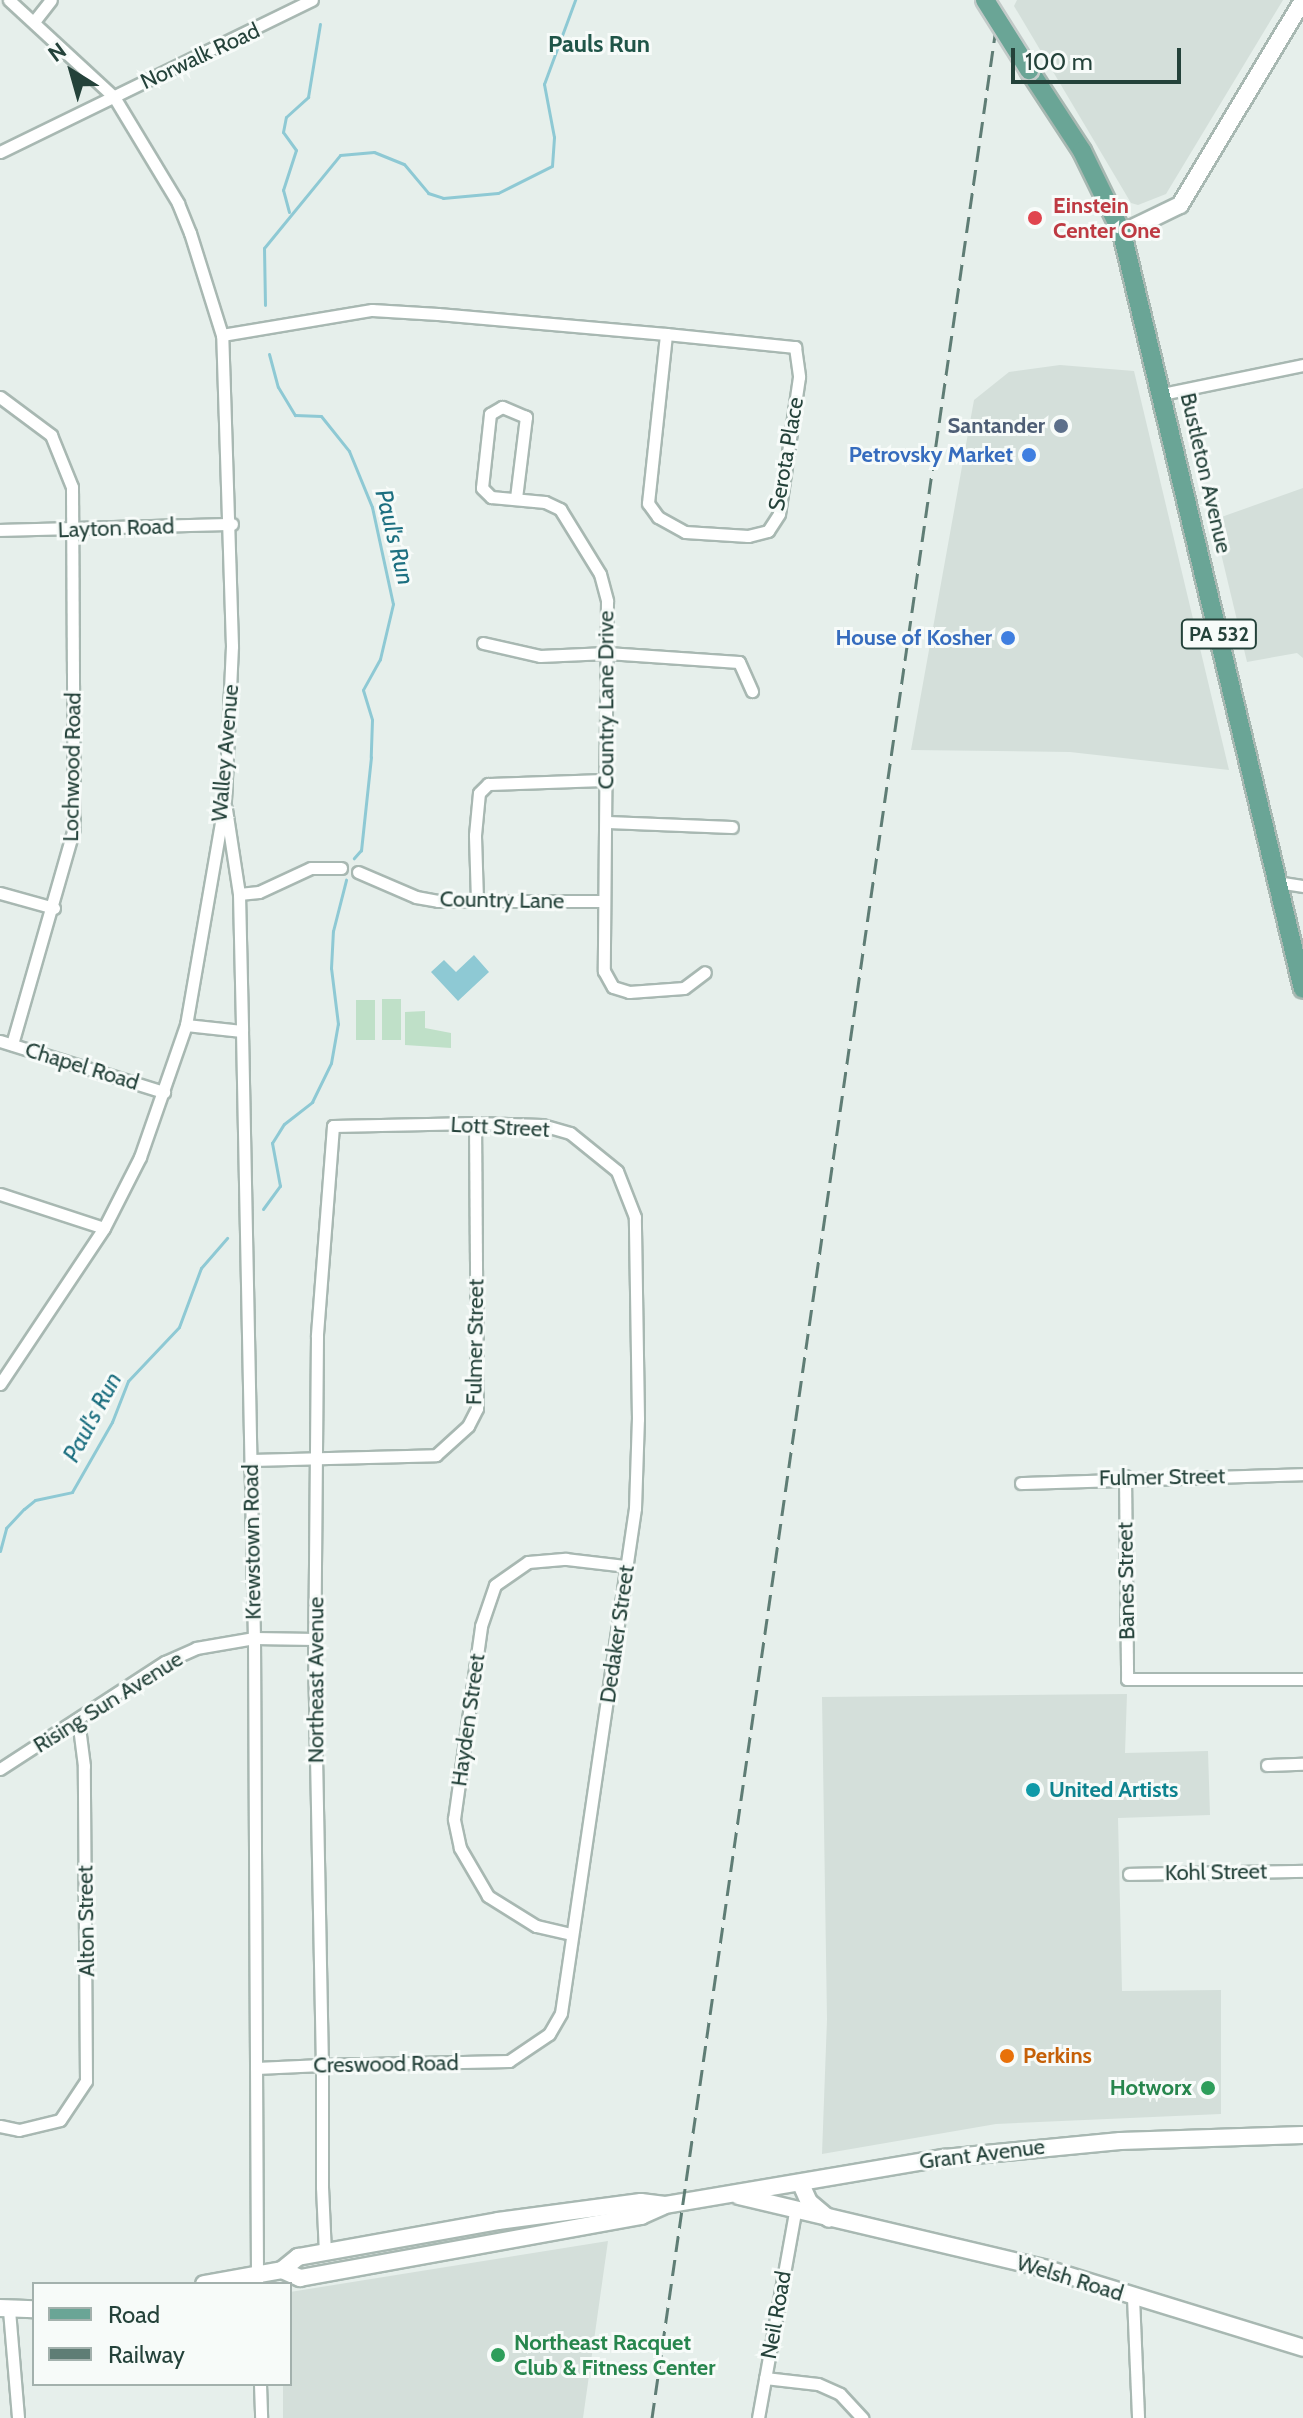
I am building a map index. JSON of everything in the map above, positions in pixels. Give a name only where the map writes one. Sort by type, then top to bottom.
[{"type":"main road","name":"Bustleton Avenue","points":[[985,0],[1082,151],[1122,233],[1303,989]]},
{"type":"main road","points":[[1122,233],[1180,205],[1303,0]]},
{"type":"main road","name":"Grant Avenue","points":[[225,2282],[257,2279],[282,2270],[298,2257],[573,2208],[665,2205],[931,2160],[1061,2144],[1303,2135]]},
{"type":"main road","points":[[801,2184],[809,2202],[833,2221]]},
{"type":"main road","name":"Welsh Road","points":[[733,2194],[795,2213],[1047,2269],[1303,2348]]},
{"type":"main road","name":"Grant Avenue","points":[[282,2270],[300,2278],[641,2216],[665,2205]]},
{"type":"main road","points":[[3,2313],[32,2309]]},
{"type":"street","name":"Walley Avenue","points":[[0,1384],[104,1228],[140,1157],[164,1092],[186,1025],[225,800],[232,692],[232,524],[222,335],[178,203],[114,97],[36,19],[9,0]]},
{"type":"street","points":[[36,19],[51,0]]},
{"type":"street","name":"Norwalk Road","points":[[0,152],[312,0]]},
{"type":"street","name":"Serota Place","points":[[222,335],[372,310],[666,334],[795,347],[799,377],[779,514],[768,531],[748,536],[685,532],[658,517],[648,503],[666,334]]},
{"type":"street","points":[[1162,394],[1303,365]]},
{"type":"street","name":"Lochwood Road","points":[[0,397],[51,435],[72,487],[74,828],[54,908],[6,1042]]},
{"type":"street","name":"Country Lane Drive","points":[[516,498],[526,417],[502,407],[490,414],[482,488],[491,497],[516,498],[560,509],[600,574],[607,601],[604,971],[613,987],[629,992],[684,988],[705,972]]},
{"type":"street","name":"Layton Road","points":[[0,530],[232,524]]},
{"type":"street","points":[[483,643],[540,656],[607,653],[739,662],[752,691]]},
{"type":"street","points":[[477,900],[475,835],[479,793],[488,784],[605,780]]},
{"type":"street","name":"Krewstown Road","points":[[225,800],[239,894],[242,1031],[254,1638],[257,2279]]},
{"type":"street","points":[[607,822],[732,827]]},
{"type":"street","points":[[239,894],[259,892],[311,868],[341,868]]},
{"type":"street","name":"Country Lane","points":[[358,872],[416,897],[603,901]]},
{"type":"street","points":[[1277,882],[1303,886]]},
{"type":"street","points":[[0,893],[54,908]]},
{"type":"street","points":[[186,1025],[242,1031]]},
{"type":"street","name":"Chapel Road","points":[[6,1042],[164,1092]]},
{"type":"street","name":"Fulmer Street","points":[[251,1460],[436,1455],[459,1438],[477,1408],[475,1123]]},
{"type":"street","name":"Lott Street","points":[[350,1125],[542,1125],[570,1133],[600,1153],[625,1187]]},
{"type":"street","name":"Northeast Avenue","points":[[325,2252],[315,1639],[317,1336],[333,1126],[350,1125]]},
{"type":"street","name":"Dedaker Street","points":[[514,2059],[549,2034],[561,2013],[626,1566],[636,1478],[638,1262],[635,1217],[625,1187]]},
{"type":"street","points":[[0,1194],[104,1228]]},
{"type":"street","name":"Fulmer Street","points":[[1021,1483],[1125,1476],[1303,1474]]},
{"type":"street","name":"Banes Street","points":[[1125,1476],[1127,1679],[1303,1679]]},
{"type":"street","name":"Hayden Street","points":[[571,1934],[536,1926],[488,1896],[460,1848],[454,1819],[481,1626],[495,1585],[528,1562],[566,1559],[626,1566]]},
{"type":"street","name":"Rising Sun Avenue","points":[[0,1769],[165,1662],[210,1643],[254,1638],[315,1639]]},
{"type":"street","name":"Alton Street","points":[[0,2126],[19,2130],[62,2117],[77,2100],[88,2065],[84,1766],[78,1719]]},
{"type":"street","points":[[1267,1765],[1303,1764]]},
{"type":"street","name":"Kohl Street","points":[[1129,1874],[1303,1871]]},
{"type":"street","name":"Creswood Road","points":[[256,2068],[514,2059]]},
{"type":"street","name":"Neil Road","points":[[758,2418],[795,2213]]},
{"type":"street","points":[[1133,2297],[1138,2418]]},
{"type":"street","points":[[3,2313],[18,2418]]},
{"type":"street","points":[[765,2378],[818,2384],[840,2394],[862,2418]]},
{"type":"street","points":[[260,2386],[261,2418]]},
{"type":"shaded area","points":[[1017,0],[1283,0],[1166,194],[1138,205],[1131,203],[1014,6]]},
{"type":"shaded area","points":[[1060,365],[1134,371],[1229,770],[1070,752],[911,750],[974,400],[1009,372]]},
{"type":"shaded area","points":[[1303,488],[1303,658],[1297,653],[1247,662],[1213,520]]},
{"type":"shaded area","points":[[1127,1694],[1125,1753],[1208,1751],[1210,1815],[1118,1818],[1122,1991],[1221,1990],[1221,2114],[996,2124],[822,2154],[827,2019],[822,1697]]},
{"type":"shaded area","points":[[608,2241],[583,2418],[283,2418],[283,2386],[292,2386],[292,2292]]},
{"type":"green space","points":[[382,999],[401,999],[401,1040],[382,1040]]},
{"type":"green space","points":[[356,1000],[375,1000],[375,1040],[356,1040]]},
{"type":"green space","points":[[425,1011],[425,1028],[451,1033],[451,1048],[405,1045],[405,1012]]},
{"type":"water","points":[[474,955],[489,972],[458,1001],[431,972],[444,960],[456,972]]},
{"type":"waterway","points":[[265,305],[264,248],[340,155],[374,152],[404,164],[428,193],[443,198],[498,193],[552,166],[554,137],[544,84],[575,0]]},
{"type":"waterway","points":[[289,212],[283,190],[296,150],[283,132],[286,117],[308,97],[320,24]]},
{"type":"waterway","name":"Paul's Run","points":[[269,354],[278,387],[295,415],[321,416],[349,451],[372,507],[393,604],[380,659],[363,690],[372,720],[371,757],[361,850],[354,858]]},
{"type":"waterway","name":"Paul's Run","points":[[263,1209],[280,1186],[272,1143],[284,1124],[312,1102],[331,1063],[338,1024],[331,968],[333,931],[346,880]]},
{"type":"waterway","name":"Paul's Run","points":[[0,1551],[6,1528],[24,1509],[35,1500],[72,1492],[112,1422],[128,1381],[179,1327],[201,1268],[227,1238]]},
{"type":"railway","points":[[652,2418],[1000,0]]},
{"type":"place","name":"Einstein Center One","points":[[1035,218]]},
{"type":"place","name":"Santander","points":[[1061,426]]},
{"type":"place","name":"Petrovsky Market","points":[[1029,455]]},
{"type":"place","name":"House of Kosher","points":[[1008,638]]},
{"type":"place","name":"United Artists","points":[[1033,1790]]},
{"type":"place","name":"Perkins","points":[[1007,2056]]},
{"type":"place","name":"Hotworx","points":[[1208,2088]]},
{"type":"place","name":"Northeast Racquet Club & Fitness Center","points":[[498,2355]]},
{"type":"district","name":"Pauls Run","points":[[599,44]]}]
